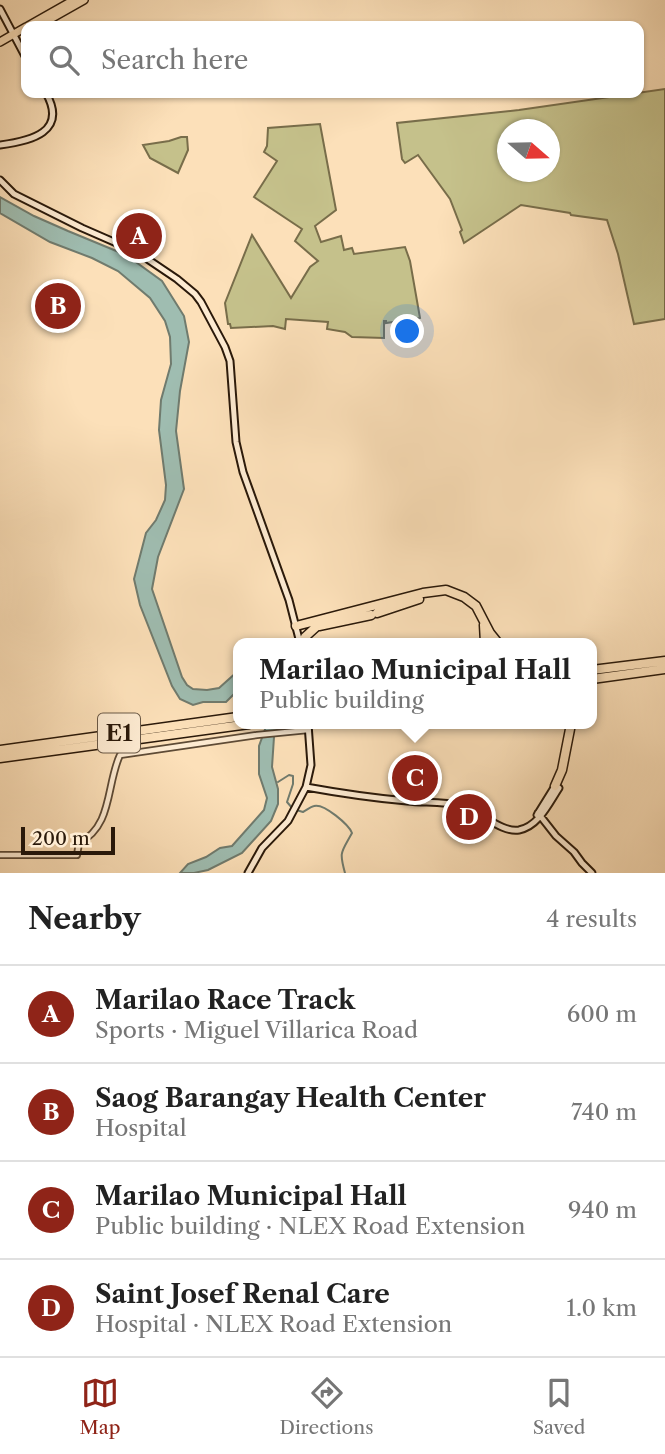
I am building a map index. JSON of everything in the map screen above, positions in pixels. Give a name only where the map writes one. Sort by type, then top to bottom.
[{"type":"highway","points":[[37,21],[74,0]]},
{"type":"highway","points":[[47,21],[84,0]]},
{"type":"highway","points":[[0,45],[21,32]]},
{"type":"highway","points":[[15,36],[21,34]]},
{"type":"highway","points":[[297,629],[423,593],[446,590],[460,594],[476,606],[494,638]]},
{"type":"highway","points":[[297,629],[374,614],[441,594],[453,596],[469,604],[479,614],[485,629],[485,638]]},
{"type":"highway","points":[[304,638],[316,626]]},
{"type":"highway","points":[[597,669],[665,661]]},
{"type":"highway","points":[[597,678],[665,669]]},
{"type":"highway","points":[[597,683],[622,675]]},
{"type":"highway","name":"E1","points":[[0,750],[233,718]]},
{"type":"highway","name":"E1","points":[[0,758],[233,726]]},
{"type":"highway","points":[[557,787],[573,730]]},
{"type":"highway","points":[[557,787],[568,762],[573,730]]},
{"type":"main road","points":[[0,9],[21,48]]},
{"type":"main road","points":[[0,145],[41,135],[47,129],[53,112],[49,98]]},
{"type":"main road","points":[[0,180],[14,194],[137,252],[195,294],[230,361],[236,442],[243,472],[300,638]]},
{"type":"main road","points":[[308,729],[312,784],[322,790]]},
{"type":"main road","points":[[248,873],[262,848],[292,815],[306,787],[310,770]]},
{"type":"main road","points":[[306,787],[388,799],[458,805],[478,812],[509,830],[527,827],[538,817],[557,787]]},
{"type":"main road","points":[[301,797],[322,790]]},
{"type":"main road","points":[[538,817],[592,873]]},
{"type":"street","points":[[0,855],[77,855],[79,843],[89,837],[103,818],[120,755],[298,729]]},
{"type":"shaded area","points":[[665,89],[665,319],[634,324],[618,254],[607,220],[521,205],[464,243],[450,199],[418,155],[405,163],[402,159],[397,123],[602,98],[644,98],[644,92]]},
{"type":"shaded area","points":[[320,124],[336,210],[315,226],[321,242],[341,236],[344,250],[352,248],[354,254],[405,247],[410,261],[420,318],[386,323],[384,321],[384,338],[352,337],[345,332],[327,329],[328,322],[286,319],[285,329],[273,326],[231,328],[228,324],[225,303],[252,235],[291,298],[310,267],[318,261],[295,241],[302,229],[254,197],[277,161],[264,152],[268,128]]},
{"type":"shaded area","points":[[187,137],[188,150],[178,173],[150,158],[143,145],[169,141]]},
{"type":"shaded area","points":[[0,197],[34,216],[126,255],[162,281],[184,316],[189,342],[176,431],[184,489],[158,557],[152,589],[187,685],[193,689],[219,688],[233,675],[233,695],[226,702],[193,705],[180,699],[172,686],[140,605],[134,579],[146,533],[156,520],[165,500],[166,485],[159,430],[161,400],[171,364],[170,337],[165,321],[150,298],[118,271],[50,242],[0,213]]},
{"type":"shaded area","points":[[139,213],[155,224],[141,249],[127,242]]},
{"type":"shaded area","points":[[265,729],[279,729],[274,737],[272,767],[278,789],[278,804],[271,821],[242,853],[208,870],[180,873],[188,864],[220,848],[232,846],[264,810],[267,798],[259,774],[259,746]]},
{"type":"waterway","points":[[278,782],[289,775],[293,776],[287,802],[293,809],[303,812],[314,806],[324,808],[350,829],[352,833],[342,856],[345,873]]},
{"type":"place","name":"Marilao Race Track","points":[[139,236]]},
{"type":"place","name":"Saog Barangay Health Center","points":[[58,306]]},
{"type":"place","name":"Marilao Municipal Hall","points":[[415,778]]},
{"type":"place","name":"Saint Josef Renal Care","points":[[469,817]]}]
